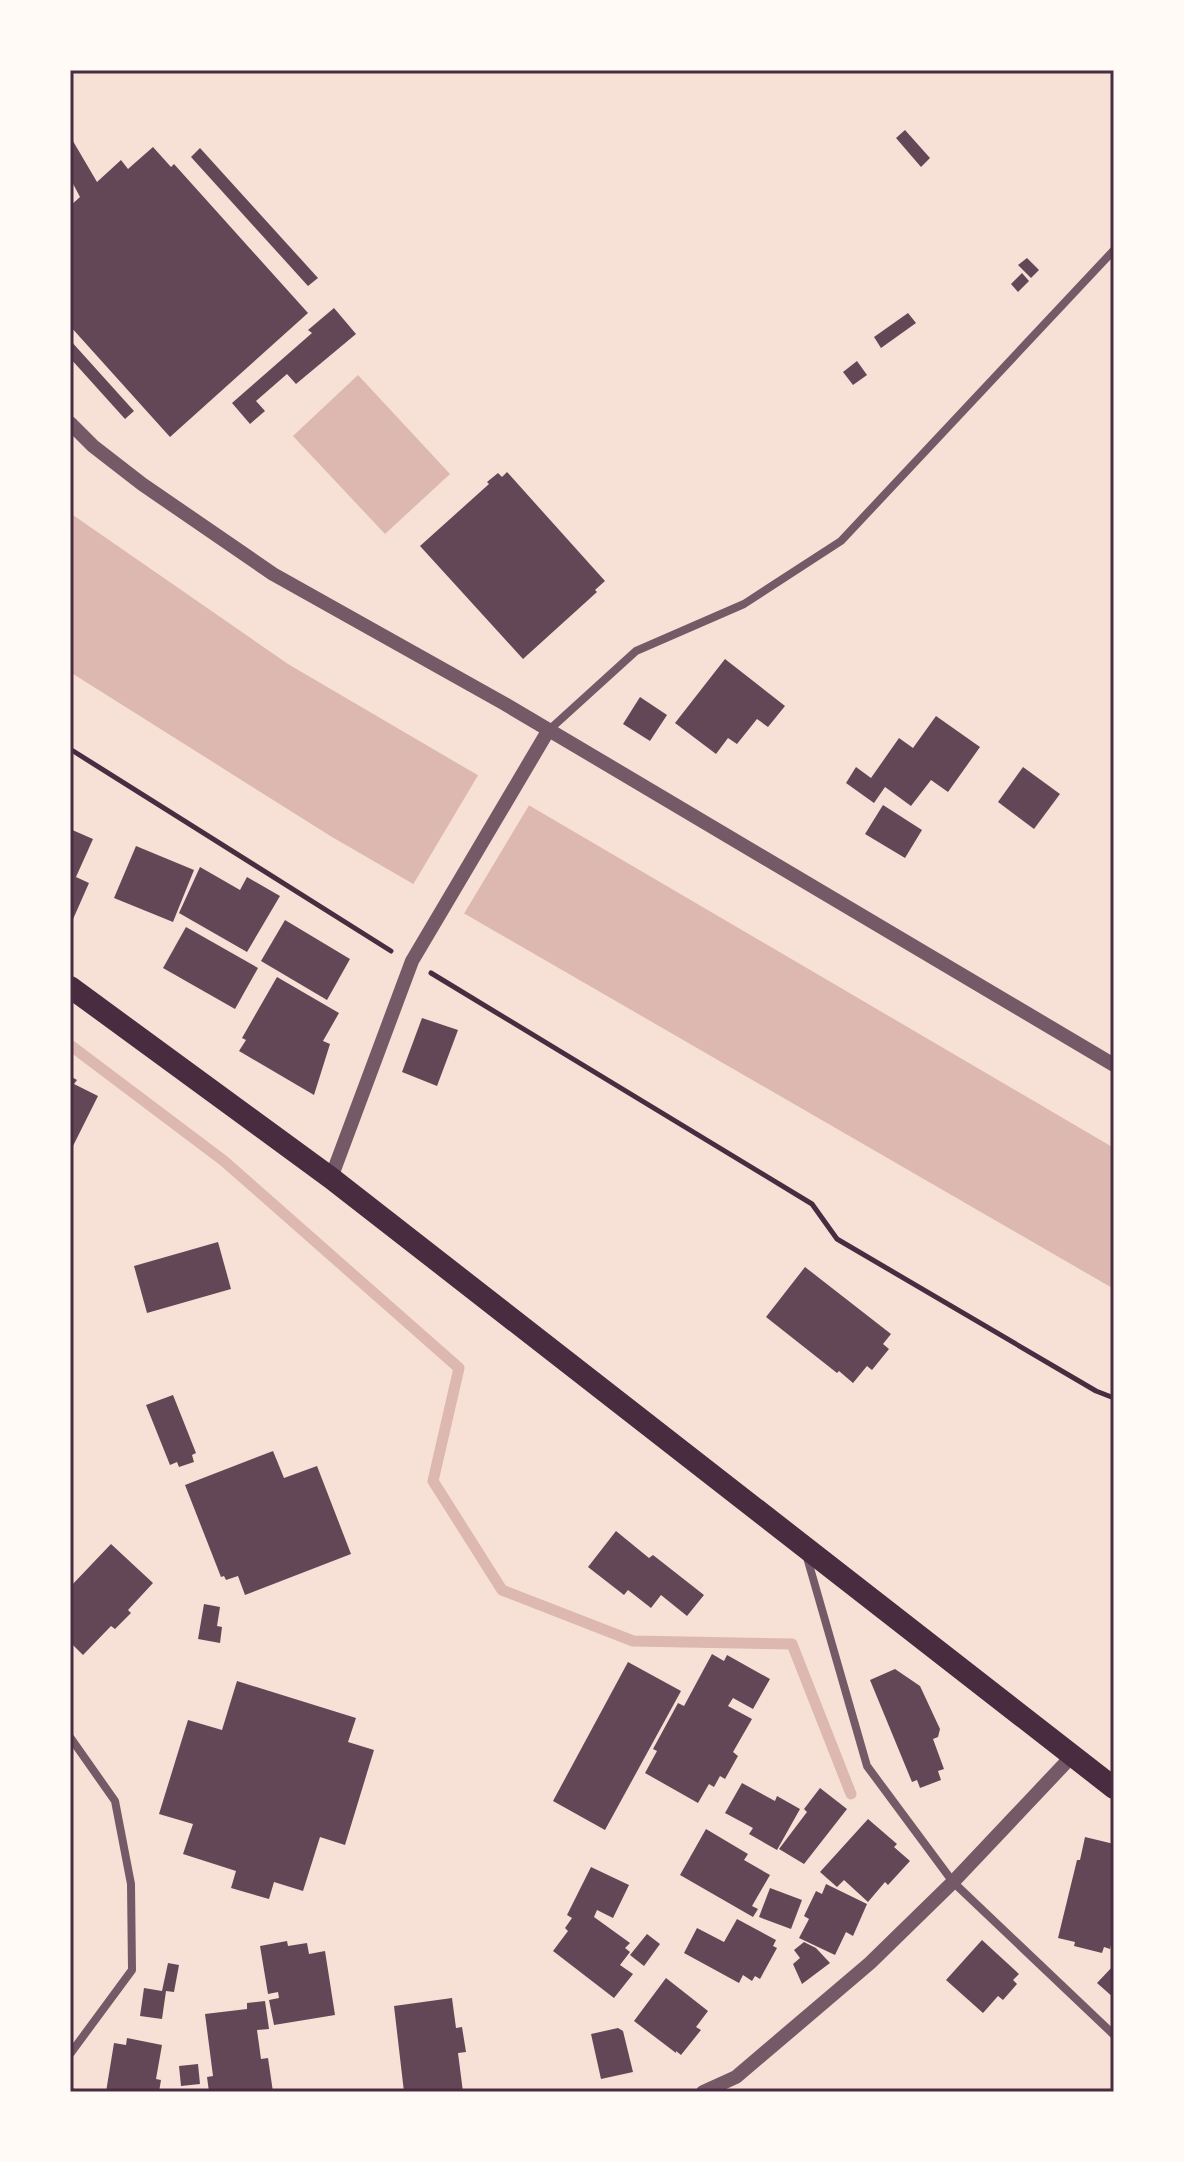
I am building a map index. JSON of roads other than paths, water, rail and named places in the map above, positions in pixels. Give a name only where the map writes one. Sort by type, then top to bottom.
[{"type":"highway","points":[[70,987],[331,1178],[1114,1788]]},
{"type":"street","points":[[331,1178],[415,955],[548,731],[636,651],[744,604],[841,541],[1114,250]]},
{"type":"street","points":[[70,423],[93,446],[142,484],[273,574],[548,731],[1114,1065]]},
{"type":"street","points":[[803,1545],[867,1766],[953,1882],[1114,2035]]},
{"type":"street","points":[[70,1737],[115,1801],[131,1884],[132,1970],[70,2054]]},
{"type":"street","points":[[703,2092],[736,2077],[870,1963],[953,1882],[1073,1755]]},
{"type":"waterway","points":[[70,1045],[224,1161],[459,1368],[433,1481],[502,1590],[633,1641],[792,1644],[851,1794]]}]
